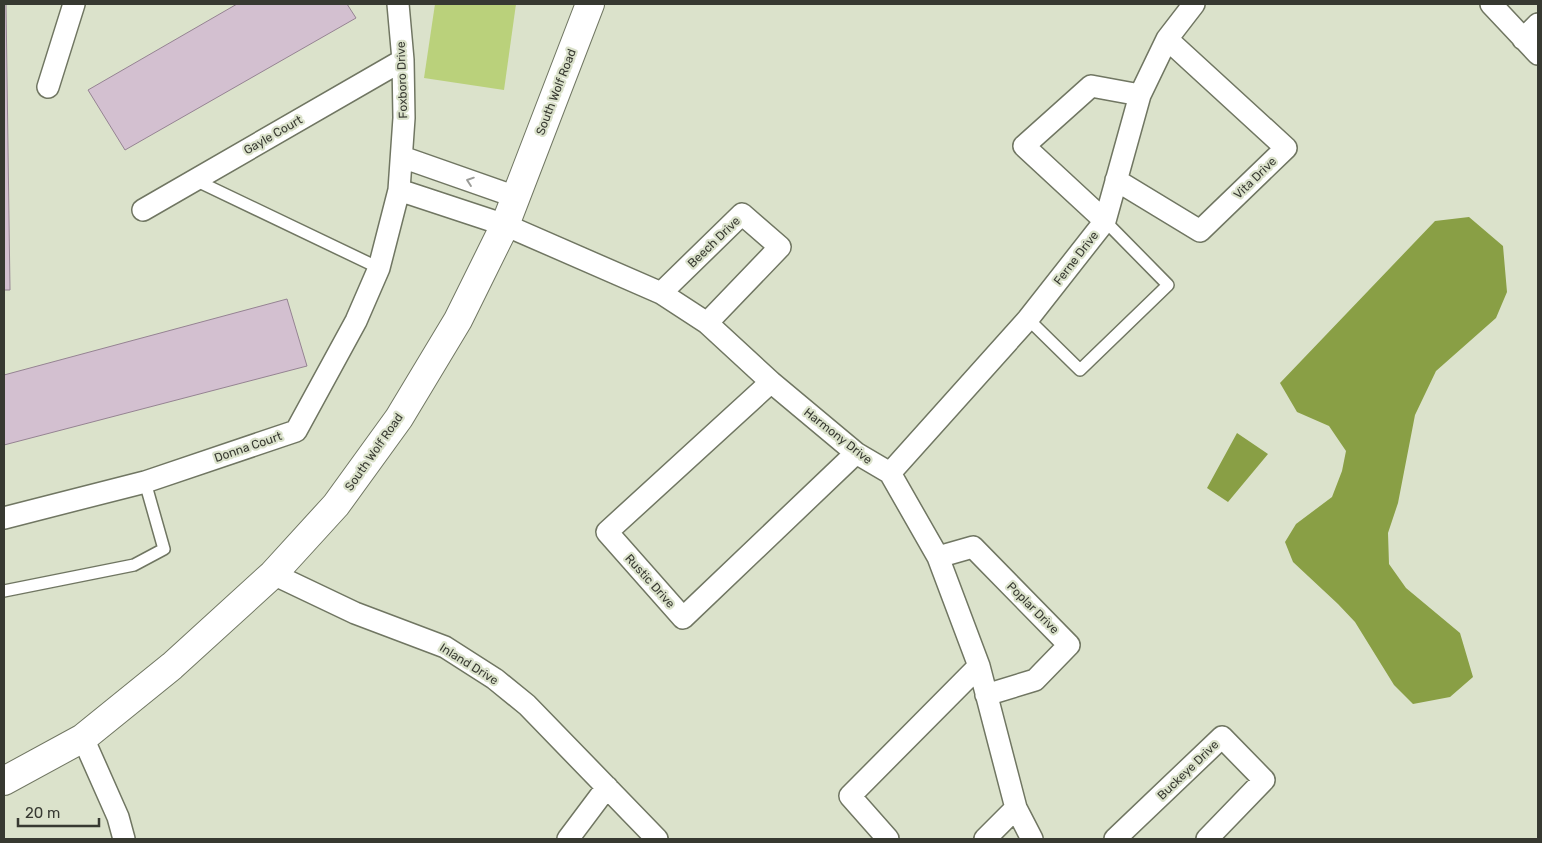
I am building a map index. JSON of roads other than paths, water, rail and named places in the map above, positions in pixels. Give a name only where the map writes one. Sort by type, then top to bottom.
[{"type":"main road","name":"South Wolf Road","points":[[4,782],[83,738],[172,666],[273,574],[336,506],[399,418],[458,320],[505,225],[590,4]]},
{"type":"street","points":[[48,87],[74,4]]},
{"type":"street","name":"Foxboro Drive","points":[[398,4],[403,60],[404,118],[399,190]]},
{"type":"street","name":"Ferne Drive","points":[[890,474],[1028,319],[1105,221],[1140,95],[1168,39],[1194,4]]},
{"type":"street","points":[[1491,4],[1538,54]]},
{"type":"street","points":[[1523,39],[1538,24]]},
{"type":"street","name":"Vita Drive","points":[[1116,180],[1200,231],[1286,148],[1168,39]]},
{"type":"street","name":"Gayle Court","points":[[143,210],[403,60]]},
{"type":"street","points":[[1105,221],[1024,146],[1091,86],[1140,95]]},
{"type":"street","points":[[402,157],[516,197]]},
{"type":"street","points":[[399,190],[505,225]]},
{"type":"street","name":"Donna Court","points":[[4,518],[145,482],[296,431],[356,321],[379,268],[399,190]]},
{"type":"street","name":"Beech Drive","points":[[661,293],[742,214],[780,247],[707,323]]},
{"type":"street","name":"Harmony Drive","points":[[505,225],[661,293],[707,323],[770,382],[856,452],[890,474],[938,557],[979,666],[1016,808],[1032,839]]},
{"type":"street","name":"Rustic Drive","points":[[770,382],[606,532],[683,618],[856,452]]},
{"type":"street","name":"Poplar Drive","points":[[938,557],[973,547],[1069,645],[1035,680],[986,695]]},
{"type":"street","name":"Inland Drive","points":[[273,574],[355,613],[445,647],[495,679],[527,705],[656,839]]},
{"type":"street","points":[[888,839],[850,796],[979,666]]},
{"type":"street","points":[[83,738],[118,817],[124,839]]},
{"type":"street","name":"Buckeye Drive","points":[[1115,839],[1222,738],[1264,780],[1207,839]]},
{"type":"street","points":[[568,839],[606,787]]},
{"type":"street","points":[[985,839],[1016,808]]},
{"type":"lane","points":[[195,180],[379,268]]},
{"type":"lane","points":[[1028,319],[1080,370],[1168,285],[1105,221]]},
{"type":"lane","points":[[4,591],[134,565],[164,549],[145,482]]}]
